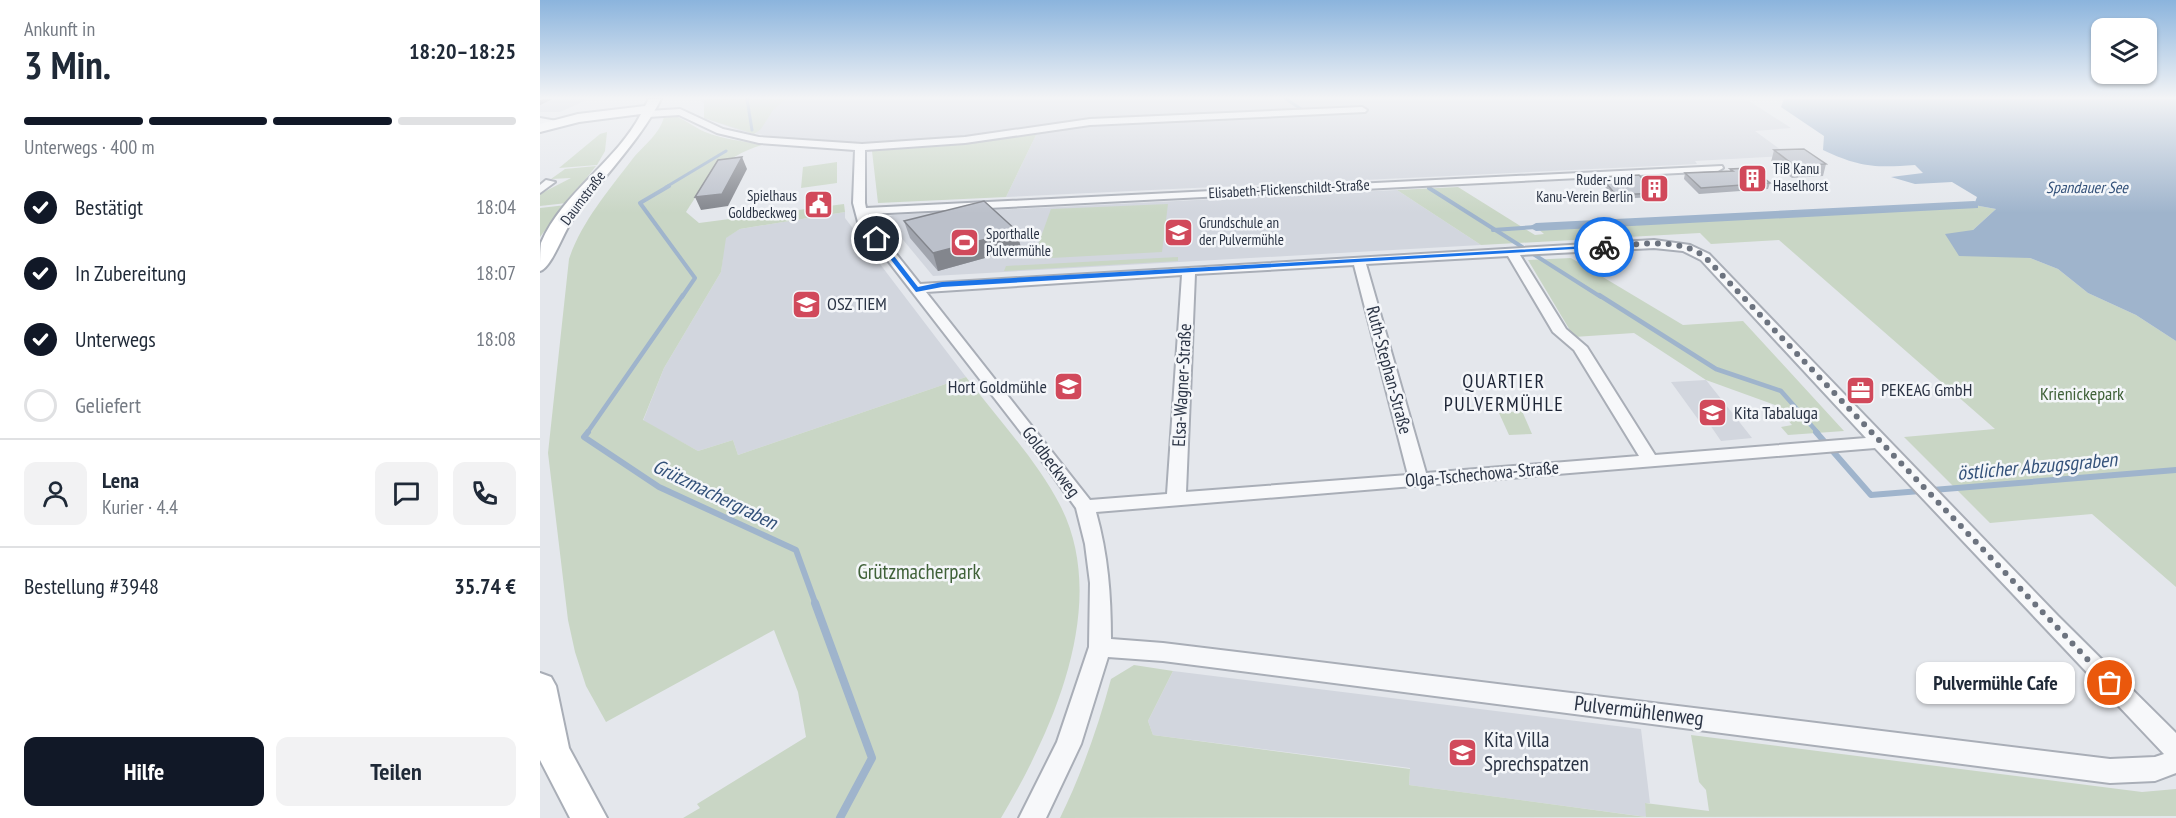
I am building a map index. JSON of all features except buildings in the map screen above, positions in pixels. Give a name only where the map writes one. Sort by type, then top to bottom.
[{"type":"main road","name":"Daumstraße","points":[[611,161],[612,137]]},
{"type":"main road","name":"Daumstraße","points":[[540,266],[555,234],[611,161],[633,137]]},
{"type":"main road","points":[[540,686],[547,745],[590,811]]},
{"type":"street","points":[[747,137],[812,146],[862,147],[985,137]]},
{"type":"street","points":[[860,212],[859,151],[862,147]]},
{"type":"street","name":"Elisabeth-Flickenschildt-Straße","points":[[860,212],[892,208],[1718,168]]},
{"type":"street","name":"Daumstraße","points":[[540,190],[550,182]]},
{"type":"street","name":"Goldbeckweg","points":[[860,212],[864,222],[1036,440],[1085,507],[1095,544],[1100,583],[1100,647],[1069,744],[1032,818]]},
{"type":"street","points":[[916,289],[942,285],[1550,250],[1665,244],[1686,248],[1705,257],[1878,442],[2176,750]]},
{"type":"street","points":[[1518,252],[1560,332],[1580,347],[1650,460]]},
{"type":"street","name":"Ruth-Stephan-Straße","points":[[1359,261],[1419,480]]},
{"type":"street","name":"Elsa-Wagner-Straße","points":[[1176,500],[1189,271]]},
{"type":"street","name":"Olga-Tschechowa-Straße","points":[[1085,507],[1878,442]]},
{"type":"street","name":"Pulvermühlenweg","points":[[1100,647],[1174,653],[1856,737],[2104,771],[2155,770],[2176,761]]},
{"type":"shaded area","points":[[777,137],[954,137],[851,144]]},
{"type":"shaded area","points":[[1035,137],[1763,137],[1788,155],[1695,161],[1697,164],[1006,197]]},
{"type":"shaded area","name":"Grundschule an der Pulvermühle","points":[[1397,190],[1481,245],[933,276],[885,218],[893,215]]},
{"type":"shaded area","name":"OSZ TIEM","points":[[845,212],[845,218],[966,377],[738,455],[733,440],[698,451],[643,421],[664,368],[721,272],[725,238],[740,229]]},
{"type":"shaded area","name":"Kita Tabaluga","points":[[1706,380],[1752,438],[1721,441],[1708,422],[1700,422],[1671,382]]},
{"type":"shaded area","name":"Kita Villa Sprechspatzen","points":[[1173,671],[1641,729],[1650,803],[1645,803],[1647,817],[1409,785],[1410,768],[1153,735],[1148,721]]},
{"type":"green space","points":[[596,137],[606,137],[605,151],[597,165],[559,168]]},
{"type":"green space","name":"Grützmacherpark","points":[[652,137],[723,137],[762,145],[726,163],[709,179],[686,212],[699,223],[844,204],[845,212],[740,229],[726,238],[721,272],[664,368],[643,420],[698,451],[733,440],[738,455],[966,377],[1040,471],[1060,505],[1074,543],[1079,584],[1077,625],[1069,666],[1056,707],[1039,747],[1001,818],[683,818],[700,808],[697,804],[806,737],[798,692],[774,630],[606,722],[586,686],[568,620],[548,453],[569,259],[596,208]]},
{"type":"green space","points":[[1008,137],[1035,137],[1006,197],[878,203],[872,151],[946,146]]},
{"type":"green space","points":[[837,162],[837,183],[801,188],[803,167]]},
{"type":"green space","points":[[596,166],[567,203],[540,206],[540,194],[571,178],[551,179],[565,169]]},
{"type":"green space","name":"Krienickepark","points":[[1458,187],[1535,235],[1544,234],[1536,227],[1974,205],[1996,209],[1973,230],[2014,255],[2030,258],[2058,269],[2088,293],[2136,315],[2176,341],[2176,587],[2092,514],[1990,523],[1904,437],[1995,429],[1779,240],[1711,244],[1700,233],[1481,245],[1397,190]]},
{"type":"green space","points":[[1168,204],[1162,252],[1033,259],[1051,209]]},
{"type":"green space","points":[[566,205],[543,233],[540,237],[540,208]]},
{"type":"green space","points":[[1178,257],[1178,261],[1004,271],[1006,266]]},
{"type":"green space","points":[[1571,258],[1683,325],[1743,321],[1844,431],[1788,435],[1781,427],[1792,425],[1775,405],[1706,380],[1634,333],[1574,337],[1528,260]]},
{"type":"green space","points":[[1522,411],[1532,434],[1509,435],[1499,413]]},
{"type":"green space","points":[[1134,665],[1173,671],[1148,721],[1153,735],[1410,769],[1409,785],[1646,817],[1060,818],[1089,750],[1111,679]]},
{"type":"green space","points":[[1691,735],[2142,792],[2176,789],[2176,816],[1646,817],[1645,803],[1709,811],[1706,790],[1699,782]]},
{"type":"water","name":"Spandauer See","points":[[1824,137],[2176,137],[2176,341],[2136,315],[2088,293],[2058,269],[2030,258],[1959,256],[1945,234],[1973,230],[1996,209],[1974,205],[1977,197],[1952,182],[1915,184],[1891,177],[1923,173],[1915,165],[1867,165],[1823,150]]},
{"type":"waterway","name":"Grützmachergraben","points":[[666,187],[726,151]]},
{"type":"waterway","name":"Grützmachergraben","points":[[669,186],[640,203],[695,278],[682,297]]},
{"type":"waterway","name":"östlicher Abzugsgraben","points":[[1429,188],[1495,230]]},
{"type":"waterway","points":[[1536,227],[1974,205]]},
{"type":"waterway","points":[[1495,230],[1536,227]]},
{"type":"waterway","name":"östlicher Abzugsgraben","points":[[1495,230],[1601,297]]},
{"type":"waterway","name":"Grützmachergraben","points":[[587,433],[683,295]]},
{"type":"waterway","name":"östlicher Abzugsgraben","points":[[1599,295],[1716,369],[1781,391],[1818,433]]},
{"type":"waterway","name":"Grützmachergraben","points":[[588,432],[584,437],[659,487],[796,550],[816,605]]},
{"type":"waterway","name":"östlicher Abzugsgraben","points":[[1816,432],[1871,495],[2176,470]]},
{"type":"waterway","name":"Grützmachergraben","points":[[815,603],[872,758],[840,818]]},
{"type":"way so far","points":[[1604,247],[1665,244],[1692,250],[1705,257],[1829,391],[2110,683]]},
{"type":"place","name":"TiB Kanu Haselhorst","points":[[1752,178]]},
{"type":"place","name":"Ruder- und Kanu-Verein Berlin","points":[[1654,189]]},
{"type":"place","name":"Spielhaus Goldbeckweg","points":[[818,205]]},
{"type":"place","name":"Grundschule an der Pulvermühle","points":[[1178,232]]},
{"type":"place","name":"Sporthalle Pulvermühle","points":[[965,243]]},
{"type":"place","name":"OSZ TIEM","points":[[806,304]]},
{"type":"place","name":"Hort Goldmühle","points":[[1068,387]]},
{"type":"place","name":"PEKEAG GmbH","points":[[1860,390]]},
{"type":"place","name":"Kita Tabaluga","points":[[1713,413]]},
{"type":"place","name":"Pulvermühle Cafe","points":[[2110,683]]},
{"type":"place","name":"Kita Villa Sprechspatzen","points":[[1463,752]]},
{"type":"district","name":"QUARTIER PULVERMÜHLE","points":[[1504,392]]},
{"type":"route","points":[[877,239],[916,289],[942,285],[1604,247]]}]
